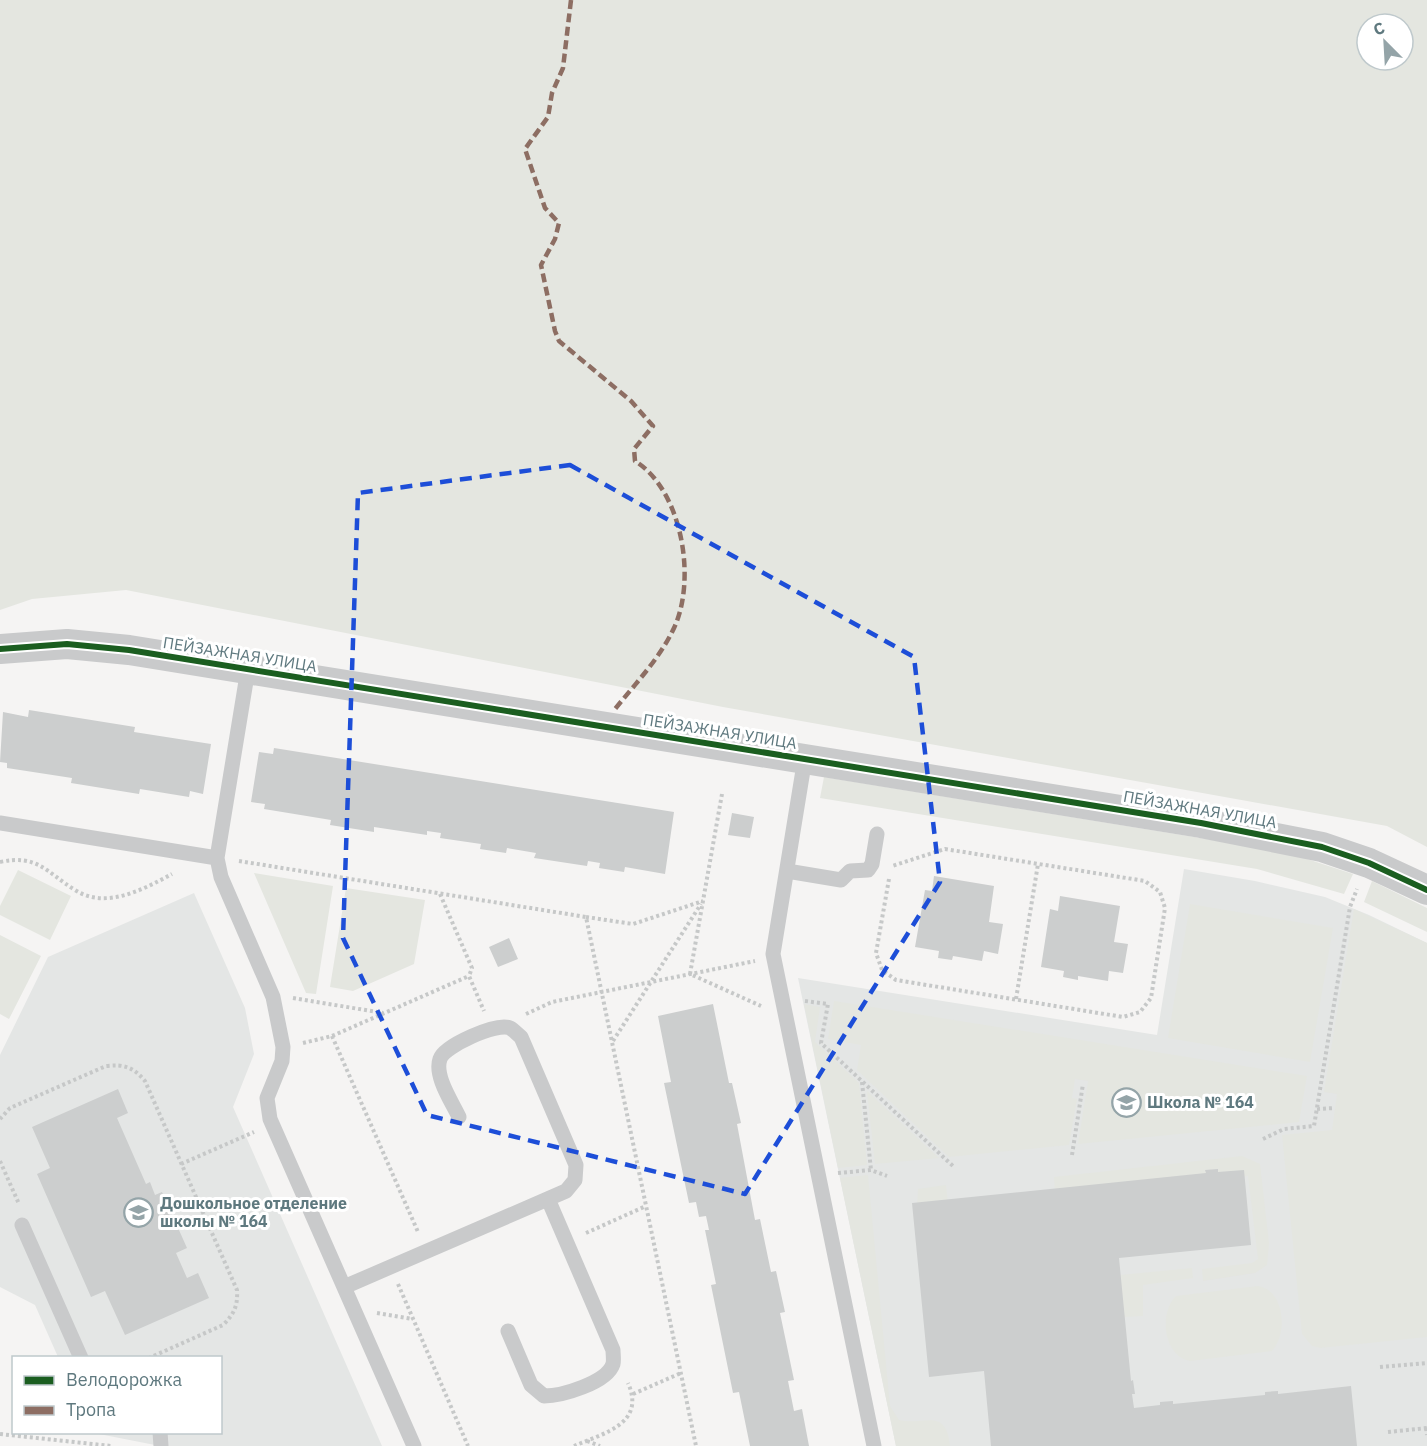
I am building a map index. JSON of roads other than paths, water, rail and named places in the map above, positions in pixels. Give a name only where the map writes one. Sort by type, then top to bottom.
[{"type":"street","name":"ПЕЙЗАЖНАЯ УЛИЦА","points":[[0,649],[67,644],[129,650],[1277,836],[1322,847],[1369,863],[1427,890]]},
{"type":"lane","points":[[248,669],[217,858],[221,877],[273,997],[284,1047],[282,1061],[267,1098],[270,1119],[414,1446]]},
{"type":"lane","points":[[806,758],[773,954],[874,1446]]},
{"type":"lane","points":[[0,823],[217,858]]},
{"type":"lane","points":[[787,871],[840,880],[850,871],[868,870],[872,864],[877,834]]},
{"type":"lane","points":[[344,1287],[566,1191],[575,1180],[576,1165],[521,1037],[509,1028],[493,1028],[450,1047],[440,1058],[439,1073],[459,1117]]},
{"type":"lane","points":[[508,1331],[531,1385],[544,1396],[560,1396],[602,1377],[613,1366],[613,1350],[548,1199]]},
{"type":"lane","points":[[22,1224],[80,1356]]},
{"type":"place","name":"Школа № 164","points":[[1126,1102]]},
{"type":"place","name":"Дошкольное отделение школы № 164","points":[[139,1212]]}]
